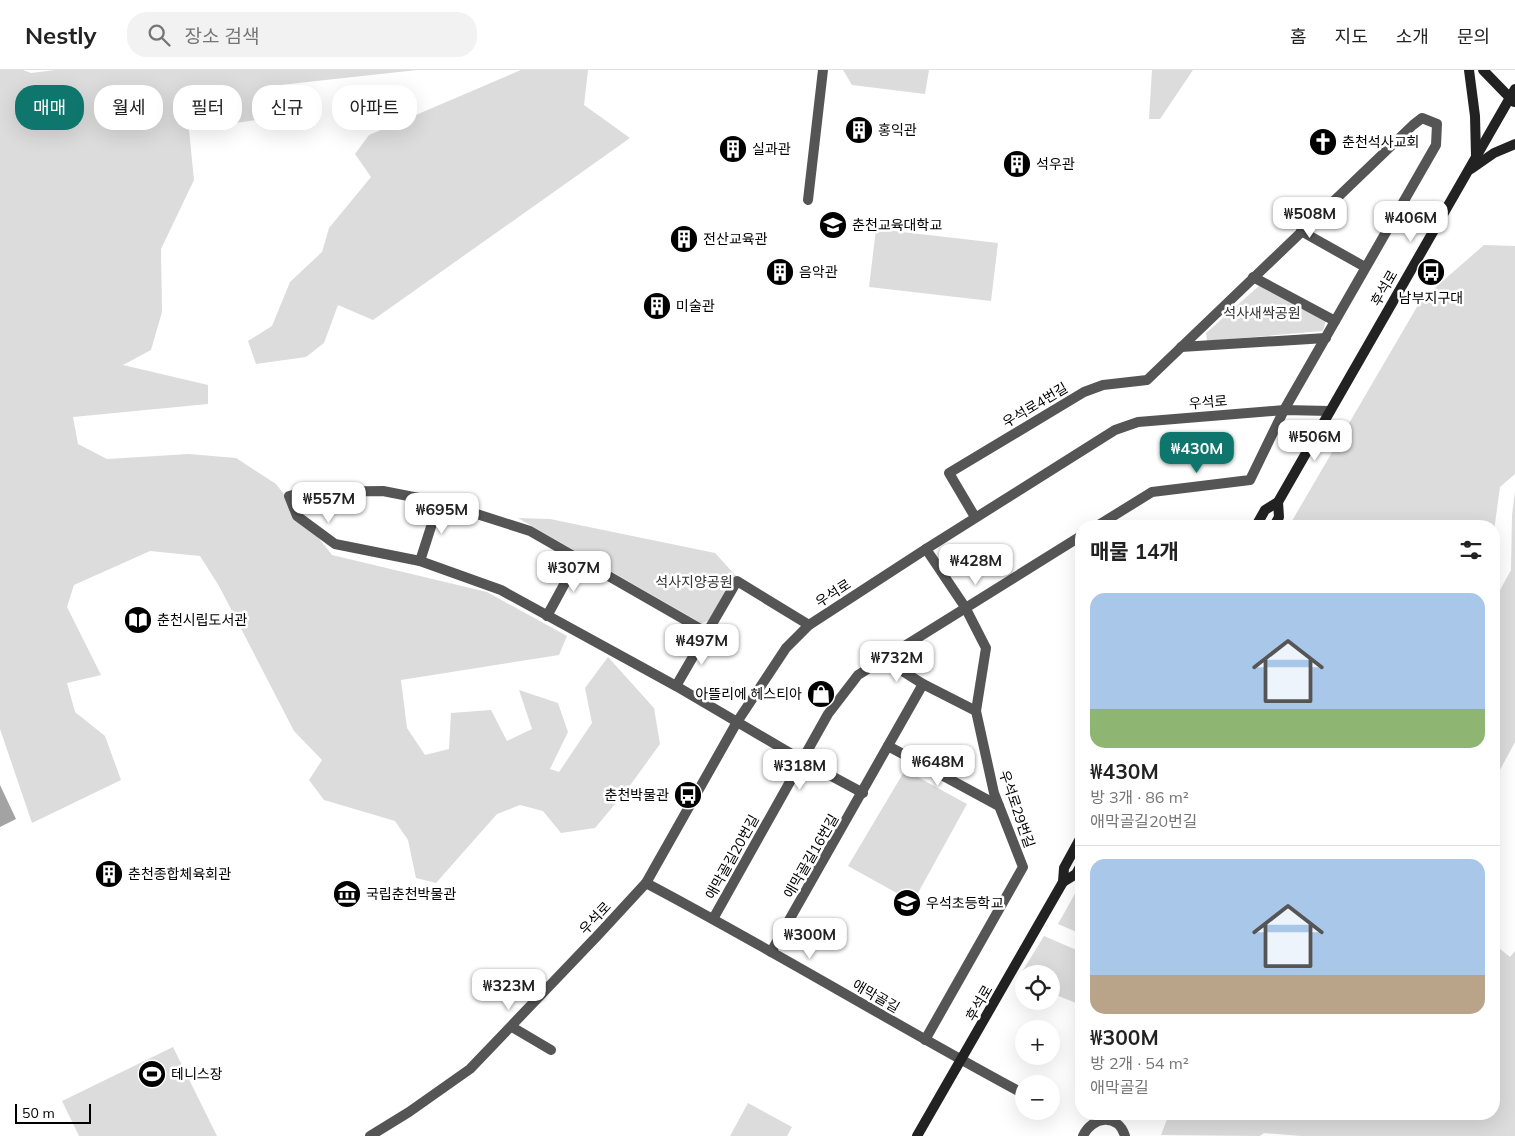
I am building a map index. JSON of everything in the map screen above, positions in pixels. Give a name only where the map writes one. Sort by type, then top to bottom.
[{"type":"street","points":[[808,200],[823,70]]},
{"type":"street","points":[[1469,70],[1474,94],[1476,156]]},
{"type":"street","points":[[1484,70],[1512,101]]},
{"type":"street","name":"후석로","points":[[1259,520],[1265,510],[1278,502],[1476,156],[1512,101],[1515,88]]},
{"type":"street","name":"우석로4번길","points":[[975,517],[949,473],[1084,392],[1103,385],[1147,380],[1413,124],[1422,118],[1437,124],[1436,145],[1284,410]]},
{"type":"street","points":[[1468,171],[1494,153],[1515,144]]},
{"type":"street","points":[[1301,230],[1365,267]]},
{"type":"street","points":[[1253,277],[1335,321]]},
{"type":"street","points":[[1181,347],[1326,338]]},
{"type":"street","points":[[1107,520],[1152,492],[1250,480],[1284,410]]},
{"type":"street","name":"우석로","points":[[370,1136],[409,1112],[470,1069],[600,934],[646,883],[737,722],[786,648],[809,625],[975,517],[1115,430],[1138,422],[1284,410],[1330,411]]},
{"type":"street","points":[[706,632],[530,531],[439,502],[382,491],[304,492],[289,496],[297,516],[335,544],[420,561],[501,590],[676,686],[802,760],[863,793]]},
{"type":"street","points":[[420,561],[439,502]]},
{"type":"street","name":"후석로","points":[[1277,520],[1279,517],[1278,502]]},
{"type":"street","name":"애막골길20번길","points":[[713,919],[828,714],[858,675],[885,660],[1075,540]]},
{"type":"street","name":"우석로29번길","points":[[926,549],[965,608],[986,648],[976,711],[994,793],[1023,867],[926,1040]]},
{"type":"street","points":[[547,616],[578,559]]},
{"type":"street","points":[[676,686],[737,581],[809,625]]},
{"type":"street","points":[[885,660],[923,684],[976,711]]},
{"type":"street","name":"애막골길16번길","points":[[771,952],[863,793],[923,684]]},
{"type":"street","points":[[888,746],[999,806]]},
{"type":"street","name":"후석로","points":[[918,1136],[1063,882],[1064,868],[1075,848]]},
{"type":"street","name":"후석로","points":[[1063,882],[1075,875]]},
{"type":"street","name":"애막골길","points":[[646,883],[1015,1089]]},
{"type":"street","points":[[512,1027],[551,1050]]},
{"type":"street","points":[[1083,1136],[1086,1128],[1092,1123],[1106,1120],[1120,1126],[1125,1136]]},
{"type":"green space","points":[[0,70],[23,70],[31,73],[55,70],[417,70],[280,85],[252,85],[252,121],[242,122],[242,85],[173,85],[173,130],[189,130],[194,180],[161,249],[162,312],[151,350],[123,365],[208,385],[208,404],[73,417],[78,444],[107,459],[189,454],[236,458],[276,484],[332,555],[487,592],[567,636],[559,655],[401,680],[407,728],[425,755],[449,749],[451,713],[491,710],[507,741],[532,729],[519,690],[558,703],[568,732],[550,769],[559,772],[592,723],[585,688],[608,657],[654,708],[660,744],[626,791],[595,828],[561,833],[543,811],[520,805],[497,814],[436,883],[416,878],[408,840],[395,821],[324,800],[309,780],[322,760],[294,731],[219,586],[200,556],[150,551],[74,585],[67,607],[101,675],[67,683],[75,712],[105,736],[121,780],[32,823],[0,729]]},
{"type":"green space","points":[[521,70],[588,70],[584,105],[630,138],[373,320],[338,305],[324,343],[306,357],[256,364],[248,341],[272,326],[290,282],[322,252],[329,228],[371,177],[355,154],[369,135],[381,130],[417,130],[417,114]]},
{"type":"green space","points":[[843,70],[929,70],[925,94],[852,85]]},
{"type":"green space","points":[[1152,70],[1193,70],[1160,119],[1149,119]]},
{"type":"green space","points":[[876,229],[998,243],[991,301],[869,287]]},
{"type":"green space","points":[[1484,245],[1515,246],[1515,474],[1500,487],[1496,520],[1293,520],[1421,300]]},
{"type":"green space","name":"석사새싹공원","points":[[1260,285],[1326,320],[1323,331],[1207,341],[1206,333]]},
{"type":"green space","points":[[1515,491],[1515,742],[1500,770],[1500,590],[1511,570],[1512,515]]},
{"type":"green space","name":"석사지양공원","points":[[518,518],[550,519],[715,553],[736,576],[708,621],[701,623]]},
{"type":"green space","points":[[905,770],[967,804],[913,902],[848,866]]},
{"type":"green space","points":[[1075,894],[1075,931],[1058,924]]},
{"type":"green space","points":[[1044,936],[1075,949],[1075,1003],[1060,997],[1060,965],[1026,965]]},
{"type":"green space","points":[[1500,949],[1510,957],[1515,951],[1515,1136],[1301,1136],[1264,1133],[1260,1136],[1161,1135],[1167,1120],[1500,1120]]},
{"type":"green space","name":"테니스장","points":[[173,1047],[217,1136],[79,1136],[62,1101]]},
{"type":"green space","points":[[748,1103],[792,1127],[787,1136],[730,1136]]},
{"type":"shaded area","points":[[0,785],[16,819],[0,827]]},
{"type":"place","name":"홍익관","points":[[859,130]]},
{"type":"place","name":"춘천석사교회","points":[[1323,142]]},
{"type":"place","name":"실과관","points":[[733,149]]},
{"type":"place","name":"석우관","points":[[1017,164]]},
{"type":"place","name":"춘천교육대학교","points":[[833,225]]},
{"type":"place","name":"전산교육관","points":[[684,239]]},
{"type":"place","name":"음악관","points":[[780,272]]},
{"type":"place","name":"남부지구대","points":[[1431,272]]},
{"type":"place","name":"미술관","points":[[657,306]]},
{"type":"place","name":"춘천시립도서관","points":[[138,620]]},
{"type":"place","name":"아뜰리에 헤스티아","points":[[821,694]]},
{"type":"place","name":"춘천박물관","points":[[688,795]]},
{"type":"place","name":"춘천종합체육회관","points":[[109,874]]},
{"type":"place","name":"국립춘천박물관","points":[[347,894]]},
{"type":"place","name":"우석초등학교","points":[[907,903]]},
{"type":"place","name":"테니스장","points":[[152,1074]]}]
